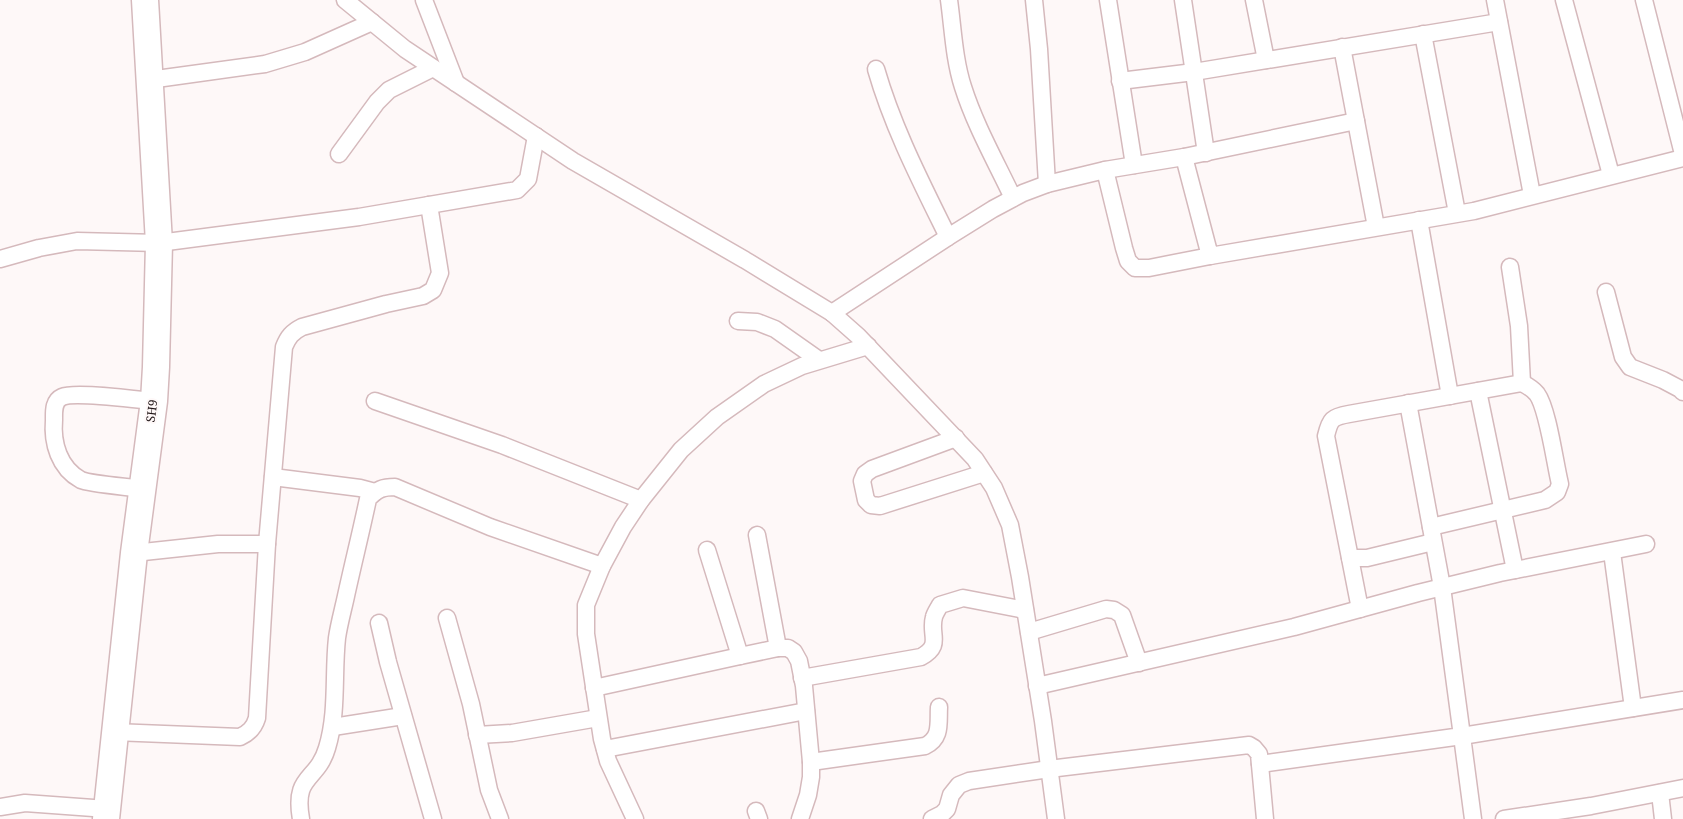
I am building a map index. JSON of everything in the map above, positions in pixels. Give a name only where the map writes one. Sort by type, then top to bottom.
[{"type":"main road","name":"SH9","points":[[106,814],[134,553],[154,402],[156,367],[159,243],[145,0]]},
{"type":"street","points":[[345,0],[405,49],[573,161],[745,260],[832,313],[868,346],[974,458],[994,488],[1010,525],[1029,632],[1056,819]]},
{"type":"street","points":[[424,0],[456,83]]},
{"type":"street","points":[[949,0],[962,86],[971,109],[1014,198]]},
{"type":"street","points":[[1034,0],[1039,49],[1047,184]]},
{"type":"street","points":[[1108,0],[1134,166]]},
{"type":"street","points":[[1183,0],[1206,153]]},
{"type":"street","points":[[1254,0],[1266,60]]},
{"type":"street","points":[[1495,0],[1532,195]]},
{"type":"street","points":[[1564,0],[1611,175]]},
{"type":"street","points":[[1644,0],[1683,154]]},
{"type":"street","points":[[149,80],[265,64],[305,52],[372,22]]},
{"type":"street","points":[[1120,81],[1194,72],[1499,22]]},
{"type":"street","points":[[1422,34],[1457,213]]},
{"type":"street","points":[[1342,48],[1376,227]]},
{"type":"street","points":[[339,154],[377,102],[389,90],[433,68]]},
{"type":"street","points":[[876,70],[893,120],[948,237]]},
{"type":"street","points":[[832,313],[993,209],[1047,184],[1105,170],[1206,153],[1356,121]]},
{"type":"street","points":[[0,259],[77,240],[159,243],[359,217],[517,190],[528,179],[536,136]]},
{"type":"street","points":[[1184,157],[1210,256]]},
{"type":"street","points":[[1105,170],[1128,261],[1136,268],[1149,268],[1474,211],[1683,158]]},
{"type":"street","points":[[114,732],[240,737],[247,734],[254,726],[257,718],[267,544],[284,347],[288,337],[302,327],[423,296],[433,290],[440,273],[429,205]]},
{"type":"street","points":[[1419,220],[1450,396]]},
{"type":"street","points":[[1510,267],[1518,326],[1522,383]]},
{"type":"street","points":[[1606,292],[1623,357],[1630,367],[1663,380],[1683,392]]},
{"type":"street","points":[[738,321],[757,322],[775,329],[819,360]]},
{"type":"street","points":[[636,819],[608,761],[598,718],[586,634],[586,605],[602,566],[623,527],[641,500],[682,450],[717,417],[764,384],[802,366],[868,346]]},
{"type":"street","points":[[1350,558],[1368,558],[1502,510],[1545,500],[1557,492],[1560,484],[1545,412],[1538,396],[1531,387],[1522,383],[1337,416],[1330,422],[1326,436],[1360,609]]},
{"type":"street","points":[[1478,391],[1515,570]]},
{"type":"street","points":[[142,489],[82,480],[67,468],[58,455],[53,433],[54,405],[58,399],[71,394],[154,402]]},
{"type":"street","points":[[375,401],[502,445],[641,500]]},
{"type":"street","points":[[1408,403],[1442,587],[1473,819]]},
{"type":"street","points":[[956,438],[872,469],[865,474],[862,481],[866,500],[871,505],[880,506],[984,473]]},
{"type":"street","points":[[272,477],[375,492]]},
{"type":"street","points":[[301,819],[299,791],[305,780],[322,761],[333,727],[338,636],[368,499],[375,492],[384,487],[395,487],[490,527],[602,566]]},
{"type":"street","points":[[757,534],[778,648]]},
{"type":"street","points":[[134,553],[218,544],[267,544]]},
{"type":"street","points":[[1037,686],[1294,627],[1442,587],[1515,570],[1646,544]]},
{"type":"street","points":[[707,550],[740,656]]},
{"type":"street","points":[[1612,552],[1633,708]]},
{"type":"street","points":[[802,678],[921,658],[934,647],[934,618],[940,605],[948,602],[962,598],[1025,610]]},
{"type":"street","points":[[1029,632],[1106,609],[1114,610],[1122,615],[1139,663]]},
{"type":"street","points":[[447,618],[471,704],[489,790],[500,819]]},
{"type":"street","points":[[379,623],[403,716],[433,819]]},
{"type":"street","points":[[594,688],[778,648],[788,648],[794,652],[799,661],[811,762],[808,794],[800,819]]},
{"type":"street","points":[[1260,764],[1462,736],[1683,700]]},
{"type":"street","points":[[811,762],[925,746],[934,742],[938,732],[939,707]]},
{"type":"street","points":[[605,749],[806,711]]},
{"type":"street","points":[[333,727],[403,716]]},
{"type":"street","points":[[477,735],[512,733],[598,718]]},
{"type":"street","points":[[932,819],[948,809],[951,795],[959,785],[964,783],[1049,769],[1249,745],[1259,754],[1265,819]]},
{"type":"street","points":[[1504,819],[1592,812],[1683,788]]},
{"type":"street","points":[[1660,793],[1663,819]]},
{"type":"street","points":[[0,807],[25,803],[106,814]]}]
